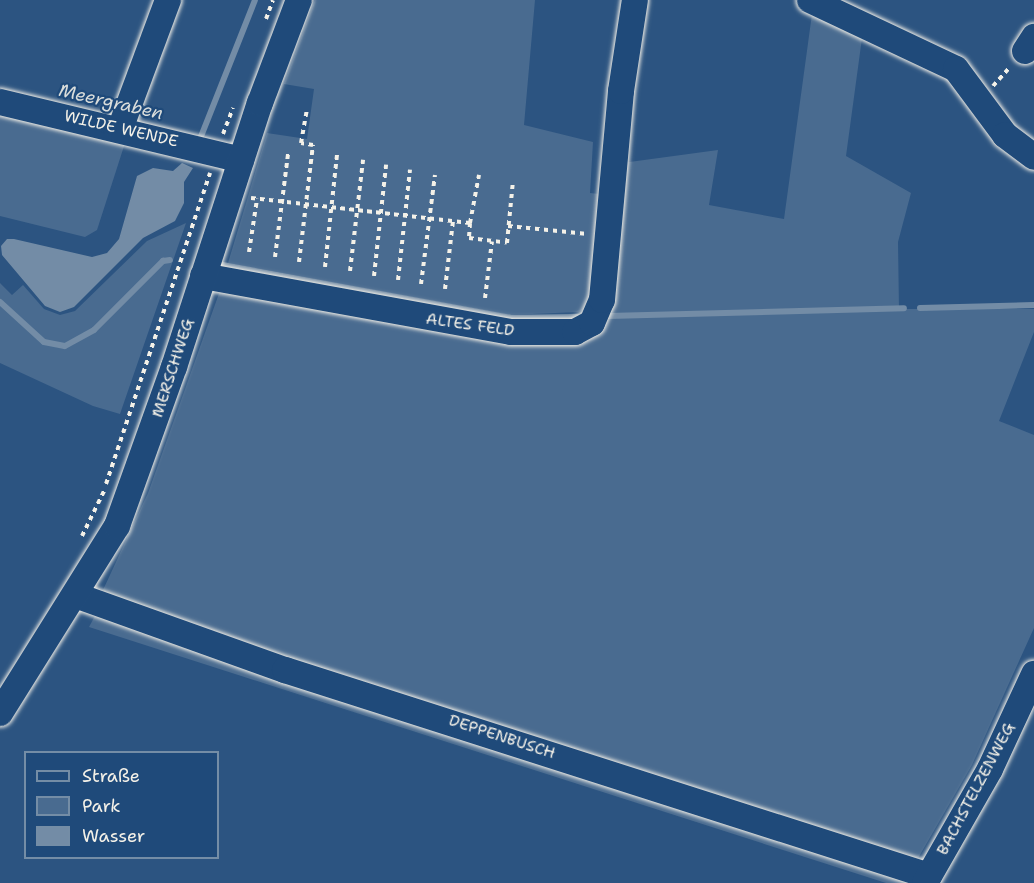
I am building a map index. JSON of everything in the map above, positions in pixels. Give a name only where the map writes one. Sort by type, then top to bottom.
[{"type":"street","points":[[120,129],[168,0]]},
{"type":"street","name":"MERSCHWEG","points":[[0,713],[75,595],[120,518],[298,0]]},
{"type":"street","name":"ALTES FELD","points":[[203,276],[511,332],[575,332],[592,323],[603,300],[621,91],[635,0]]},
{"type":"street","points":[[810,0],[956,69],[1005,135],[1034,157]]},
{"type":"street","name":"WILDE WENDE","points":[[0,102],[217,152],[242,160]]},
{"type":"street","name":"DEPPENBUSCH","points":[[75,595],[285,670],[927,880]]},
{"type":"street","name":"BACHSTELZENWEG","points":[[927,880],[1031,691]]},
{"type":"path","points":[[265,22],[273,0]]},
{"type":"path","points":[[980,100],[1030,44]]},
{"type":"path","points":[[77,544],[103,493],[237,98]]},
{"type":"path","points":[[299,262],[313,145],[301,143],[307,110]]},
{"type":"path","points":[[275,257],[288,154]]},
{"type":"path","points":[[325,267],[337,155]]},
{"type":"path","points":[[350,271],[363,160]]},
{"type":"path","points":[[374,276],[386,165]]},
{"type":"path","points":[[398,280],[410,170]]},
{"type":"path","points":[[421,284],[435,175]]},
{"type":"path","points":[[479,175],[469,237],[507,243],[513,181]]},
{"type":"path","points":[[250,198],[470,223]]},
{"type":"path","points":[[249,252],[257,199]]},
{"type":"path","points":[[445,289],[453,221]]},
{"type":"path","points":[[508,226],[608,236]]},
{"type":"path","points":[[485,298],[492,241]]},
{"type":"green space","points":[[315,0],[535,0],[524,125],[593,142],[590,193],[608,195],[593,306],[578,312],[509,315],[228,263],[267,133],[307,139],[314,89],[284,84]]},
{"type":"green space","points":[[812,14],[862,38],[846,156],[911,193],[898,242],[899,309],[1034,309],[1034,332],[999,421],[1034,435],[1034,628],[972,765],[917,860],[287,661],[113,600],[103,590],[148,493],[222,285],[391,317],[601,324],[622,163],[718,150],[709,205],[784,219]]},
{"type":"green space","points":[[0,113],[125,143],[97,230],[85,237],[0,216]]},
{"type":"green space","points":[[186,223],[120,414],[93,406],[0,363],[0,283],[12,295],[23,285],[44,309],[60,315],[75,311],[147,241]]},
{"type":"green space","points":[[97,612],[908,883],[886,883],[89,627]]},
{"type":"water","points":[[182,163],[193,168],[184,182],[184,203],[175,221],[143,238],[74,307],[60,312],[45,306],[2,255],[1,246],[7,239],[92,257],[107,253],[119,239],[137,176],[153,168],[173,171]]},
{"type":"waterway","points":[[200,139],[255,0]]},
{"type":"waterway","points":[[0,302],[44,342],[65,346],[94,330],[163,261],[170,260]]},
{"type":"waterway","points":[[217,264],[510,318],[577,317]]},
{"type":"waterway","points":[[920,308],[1034,305]]},
{"type":"waterway","points":[[608,316],[904,308]]},
{"type":"water label","name":"Meergraben","points":[[111,102]]}]
